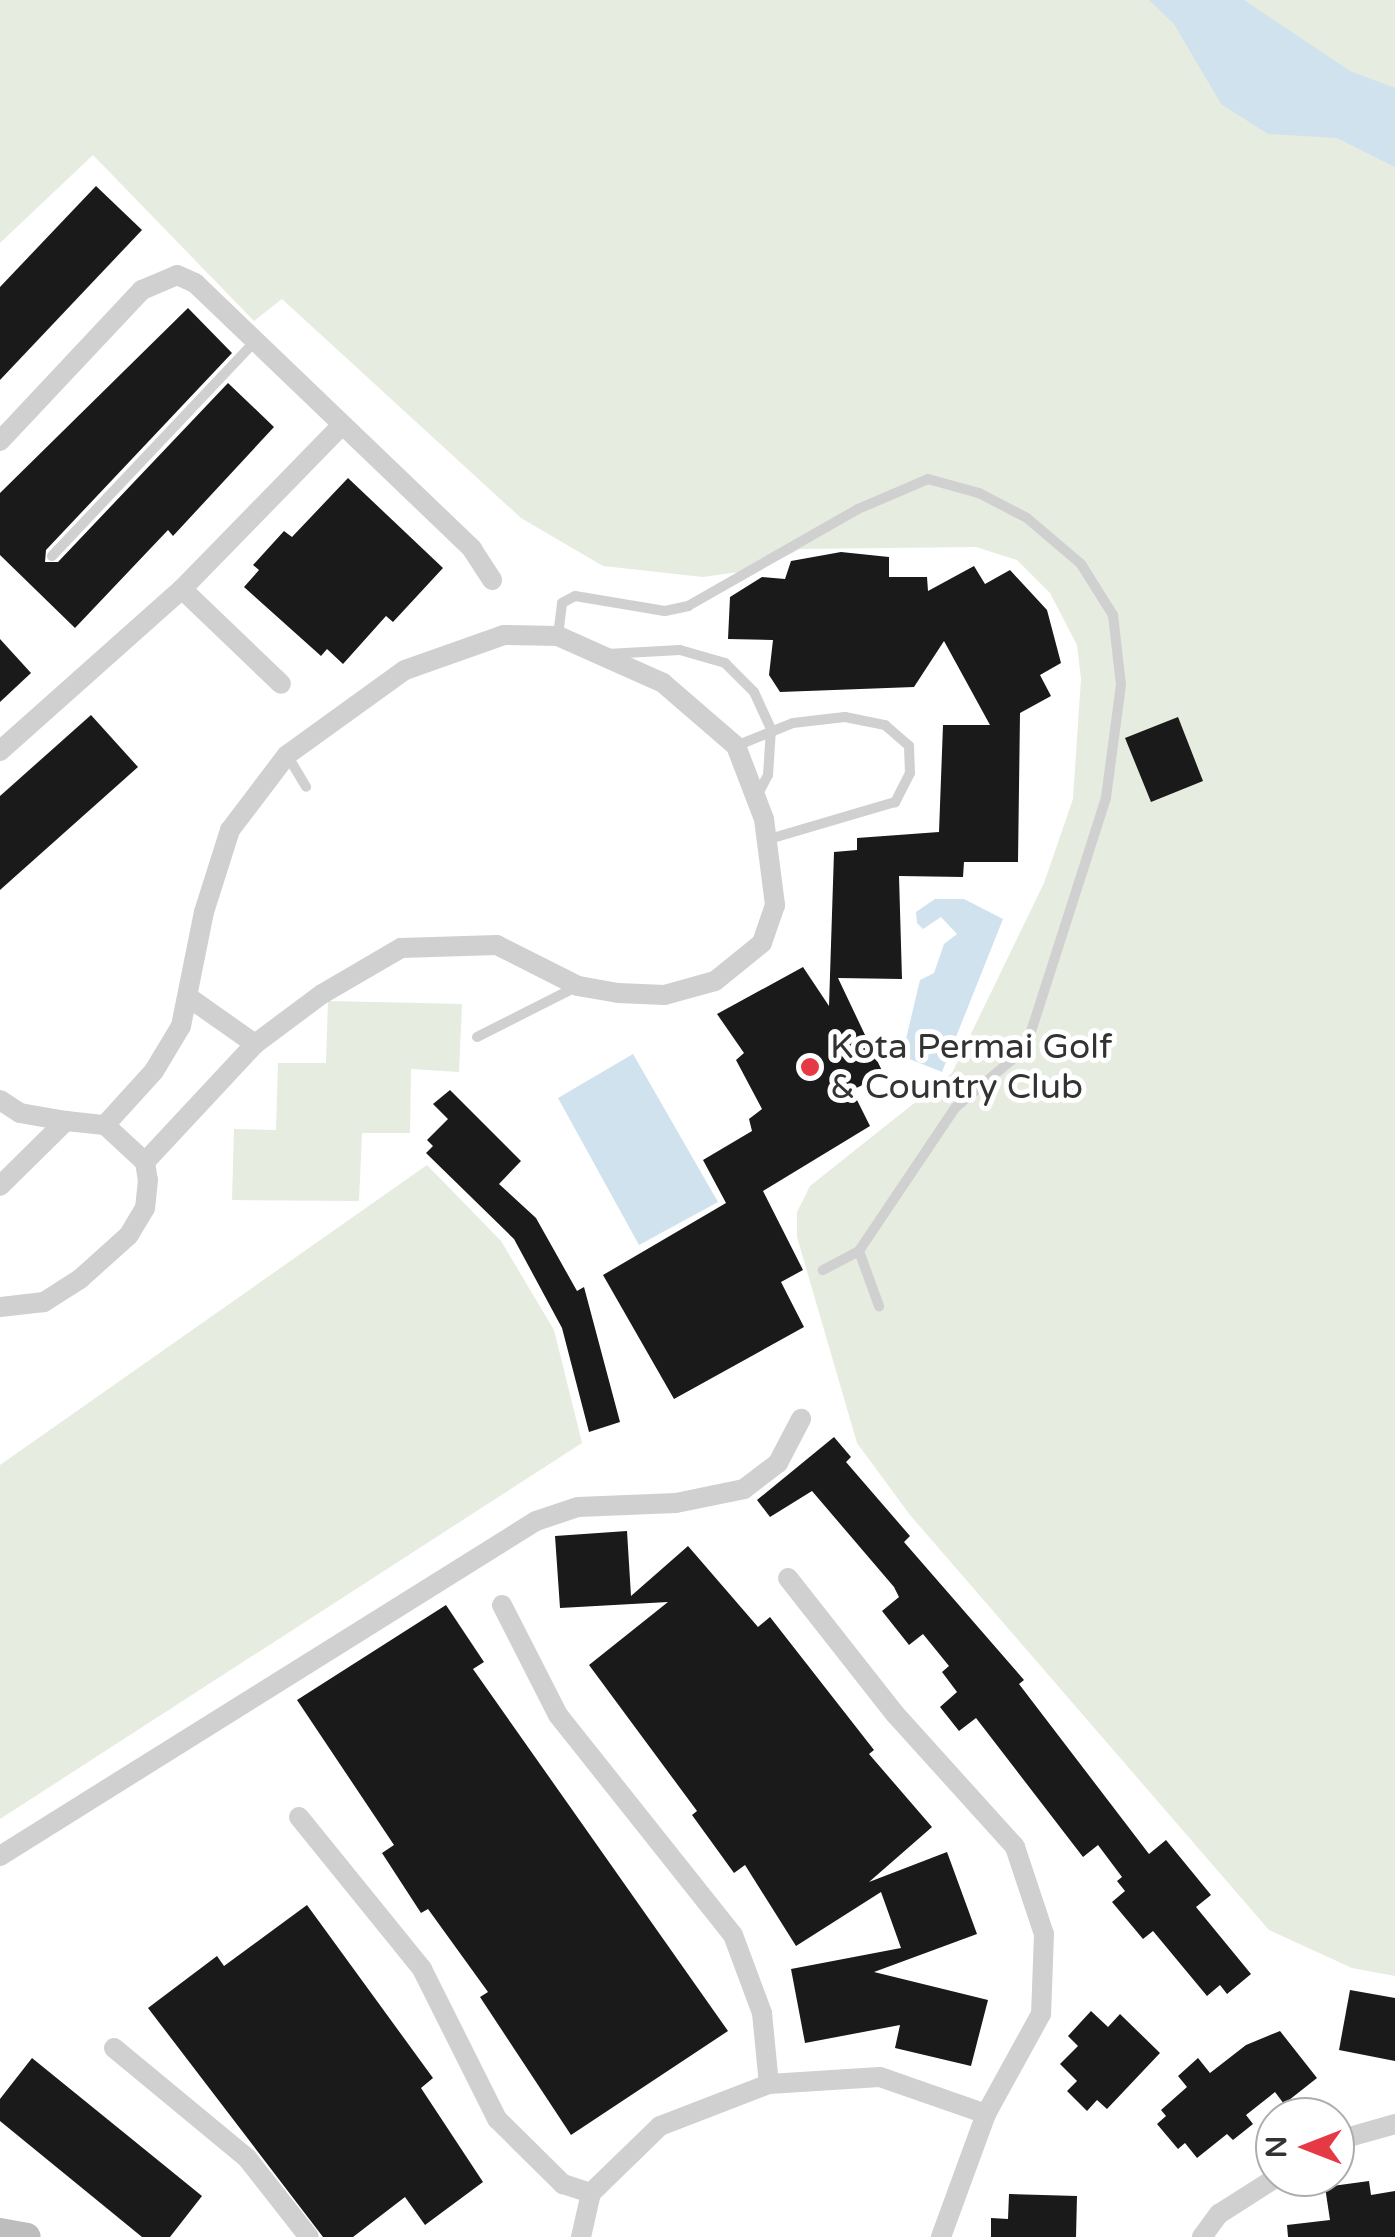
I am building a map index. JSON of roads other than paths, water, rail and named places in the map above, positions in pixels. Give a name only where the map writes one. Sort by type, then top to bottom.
[{"type":"main road","points":[[0,2232],[28,2237]]},
{"type":"street","points":[[0,441],[153,280],[177,276],[195,283],[472,548],[492,580]]},
{"type":"street","points":[[0,751],[182,588],[342,425]]},
{"type":"street","points":[[182,588],[281,684]]},
{"type":"street","points":[[0,1307],[44,1302],[130,1234],[145,1208],[145,1162],[255,1044],[322,994],[401,948],[498,945],[578,986],[665,996],[715,982],[746,959],[762,943],[775,905],[769,839],[758,796],[736,746],[664,683],[558,636],[504,635],[405,670],[287,755],[230,830],[219,858],[190,999],[154,1071],[105,1124]]},
{"type":"street","points":[[190,999],[255,1044]]},
{"type":"street","points":[[0,1100],[20,1113],[66,1122],[105,1124],[145,1162]]},
{"type":"street","points":[[0,1186],[66,1122]]},
{"type":"street","points":[[0,1856],[536,1521],[578,1506],[676,1502],[744,1488],[778,1463],[801,1418]]},
{"type":"street","points":[[788,1578],[895,1714],[1015,1847],[1044,1934],[1042,2014],[986,2114],[941,2237]]},
{"type":"street","points":[[502,1605],[558,1714],[733,1935],[762,2013],[769,2084]]},
{"type":"street","points":[[299,1817],[422,1969],[498,2119],[563,2184],[591,2194]]},
{"type":"street","points":[[114,2048],[247,2158],[309,2237]]},
{"type":"street","points":[[580,2237],[591,2194],[660,2126],[769,2084],[880,2078],[986,2114]]},
{"type":"street","points":[[1355,2135],[1395,2124]]},
{"type":"street","points":[[1202,2237],[1219,2214],[1255,2191]]},
{"type":"lane","points":[[52,556],[255,341]]},
{"type":"lane","points":[[558,636],[562,603],[575,596],[665,611],[688,606],[914,480],[963,488],[1028,518],[1081,564],[1102,592],[1120,647],[1113,754],[1097,829],[1030,1032],[1014,1058],[955,1108],[859,1251],[823,1270]]},
{"type":"lane","points":[[601,654],[680,650],[725,663],[754,692],[771,729],[768,775],[758,796]]},
{"type":"lane","points":[[736,746],[771,729],[845,717],[886,725],[904,736],[910,764],[895,802],[769,839]]},
{"type":"lane","points":[[287,755],[306,787]]},
{"type":"lane","points":[[477,1037],[578,986]]},
{"type":"lane","points":[[859,1251],[879,1306]]},
{"type":"water","points":[[1149,0],[1244,0],[1350,71],[1395,88],[1395,167],[1337,138],[1268,134],[1221,104],[1174,24]]},
{"type":"water","points":[[935,899],[964,899],[1003,919],[942,1072],[902,1056],[920,980],[934,973],[944,944],[957,934],[941,917],[923,929],[917,923],[916,912]]},
{"type":"water","points":[[633,1054],[718,1202],[639,1245],[558,1098]]},
{"type":"place","name":"Kota Permai Golf & Country Club","points":[[810,1067]]}]
